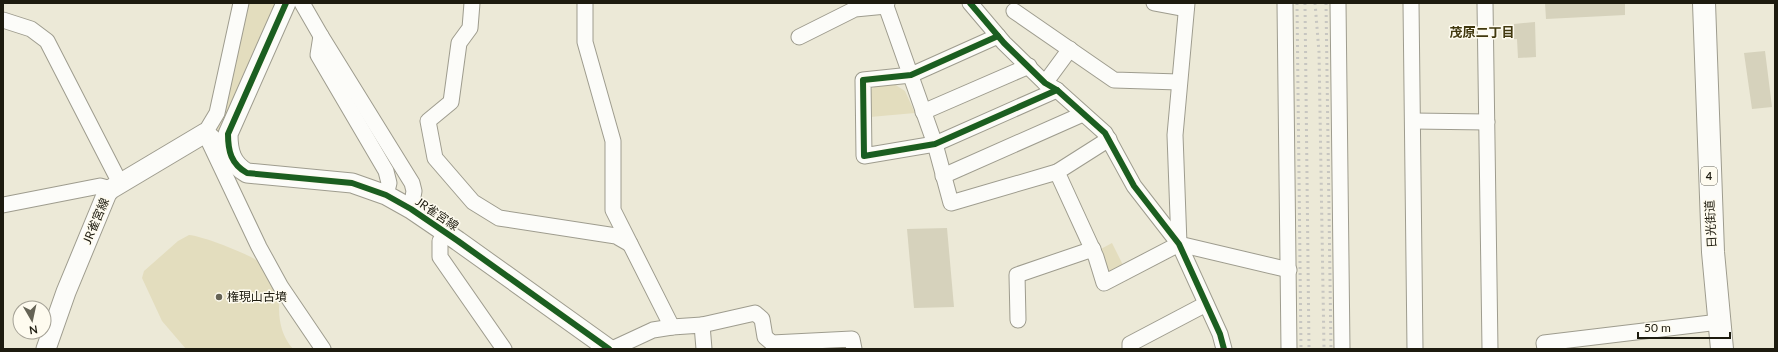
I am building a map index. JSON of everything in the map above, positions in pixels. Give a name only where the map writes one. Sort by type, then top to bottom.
[{"type":"highway","name":"日光街道","points":[[1704,3],[1713,252],[1722,349]]},
{"type":"street","points":[[3,206],[100,186],[116,186],[205,133],[217,113],[241,3]]},
{"type":"street","points":[[231,156],[228,147],[228,134],[286,3]]},
{"type":"street","points":[[302,3],[412,183],[414,191],[411,209]]},
{"type":"street","points":[[472,3],[470,28],[458,43],[450,102],[428,121],[435,158],[473,202],[499,218],[616,236],[630,244]]},
{"type":"street","points":[[585,3],[585,42],[613,142],[613,210],[672,326]]},
{"type":"street","points":[[970,3],[998,36],[1029,66],[1051,87],[1105,133],[1134,186],[1179,244],[1220,334],[1224,349]]},
{"type":"street","points":[[1154,3],[1186,6],[1175,135],[1179,244]]},
{"type":"street","points":[[1285,3],[1289,349]]},
{"type":"street","points":[[1338,3],[1342,349]]},
{"type":"street","points":[[1411,3],[1415,349]]},
{"type":"street","points":[[1485,3],[1490,349]]},
{"type":"street","points":[[799,37],[855,9],[887,5],[911,74],[922,112],[935,144],[951,203],[1057,172],[1109,139]]},
{"type":"street","points":[[1014,11],[1114,80],[1179,82]]},
{"type":"street","points":[[3,20],[31,29],[47,41],[116,186]]},
{"type":"street","points":[[321,36],[318,55],[386,171],[389,183],[386,195]]},
{"type":"street","points":[[998,36],[911,74],[863,80],[864,156],[935,144],[1051,87],[1070,49]]},
{"type":"street","points":[[922,112],[1029,66]]},
{"type":"street","points":[[943,176],[1083,114]]},
{"type":"street","points":[[1413,121],[1487,122]]},
{"type":"street","points":[[205,133],[259,247],[281,287],[323,349]]},
{"type":"street","name":"JR雀宮線","points":[[205,133],[231,156],[234,163],[247,173],[352,183],[386,195],[411,209],[446,233],[610,349]]},
{"type":"street","points":[[1057,172],[1093,249],[1104,283],[1179,244],[1289,270]]},
{"type":"street","name":"JR雀宮線","points":[[46,349],[66,292],[107,193],[116,186]]},
{"type":"street","points":[[446,233],[440,241],[440,257],[504,349]]},
{"type":"street","points":[[1018,320],[1017,274],[1093,249]]},
{"type":"street","points":[[1130,349],[1130,344],[1206,304]]},
{"type":"street","points":[[610,349],[653,330],[672,326],[702,325],[755,313],[762,319],[765,337],[772,343],[852,339],[854,349]]},
{"type":"street","points":[[1545,349],[1544,343],[1719,322]]},
{"type":"street","points":[[702,325],[704,349]]},
{"type":"shaded area","points":[[247,3],[275,3],[216,141],[212,139]]},
{"type":"shaded area","points":[[891,82],[905,91],[915,113],[870,117],[869,91],[877,85]]},
{"type":"shaded area","points":[[189,235],[208,240],[245,254],[273,271],[282,284],[279,301],[281,327],[293,349],[186,349],[162,321],[142,278],[144,271],[178,241]]},
{"type":"shaded area","points":[[1112,243],[1124,267],[1112,273],[1104,269],[1099,250]]},
{"type":"building","points":[[1545,3],[1625,3],[1625,15],[1546,19]]},
{"type":"building","points":[[1535,22],[1536,57],[1518,58],[1517,39],[1514,39],[1514,24]]},
{"type":"building","points":[[1765,51],[1772,107],[1752,109],[1744,53]]},
{"type":"building","points":[[947,228],[954,307],[914,308],[907,229]]},
{"type":"railway","points":[[1297,3],[1301,349]]},
{"type":"railway","points":[[1305,3],[1309,349]]},
{"type":"railway","points":[[1315,3],[1319,52],[1324,349]]},
{"type":"railway","points":[[1326,3],[1331,349]]},
{"type":"cycle path","points":[[286,3],[228,134],[230,151],[237,166],[247,173],[352,183],[386,195],[411,209],[458,241],[609,349]]},
{"type":"cycle path","points":[[970,3],[1004,43],[1045,83],[1057,90],[1105,133],[1134,186],[1179,244],[1220,334],[1224,349]]},
{"type":"cycle path","points":[[998,36],[911,75],[863,80],[864,156],[935,144],[1057,90]]},
{"type":"place","name":"権現山古墳","points":[[219,297]]},
{"type":"district","name":"茂原二丁目","points":[[1482,32]]}]
